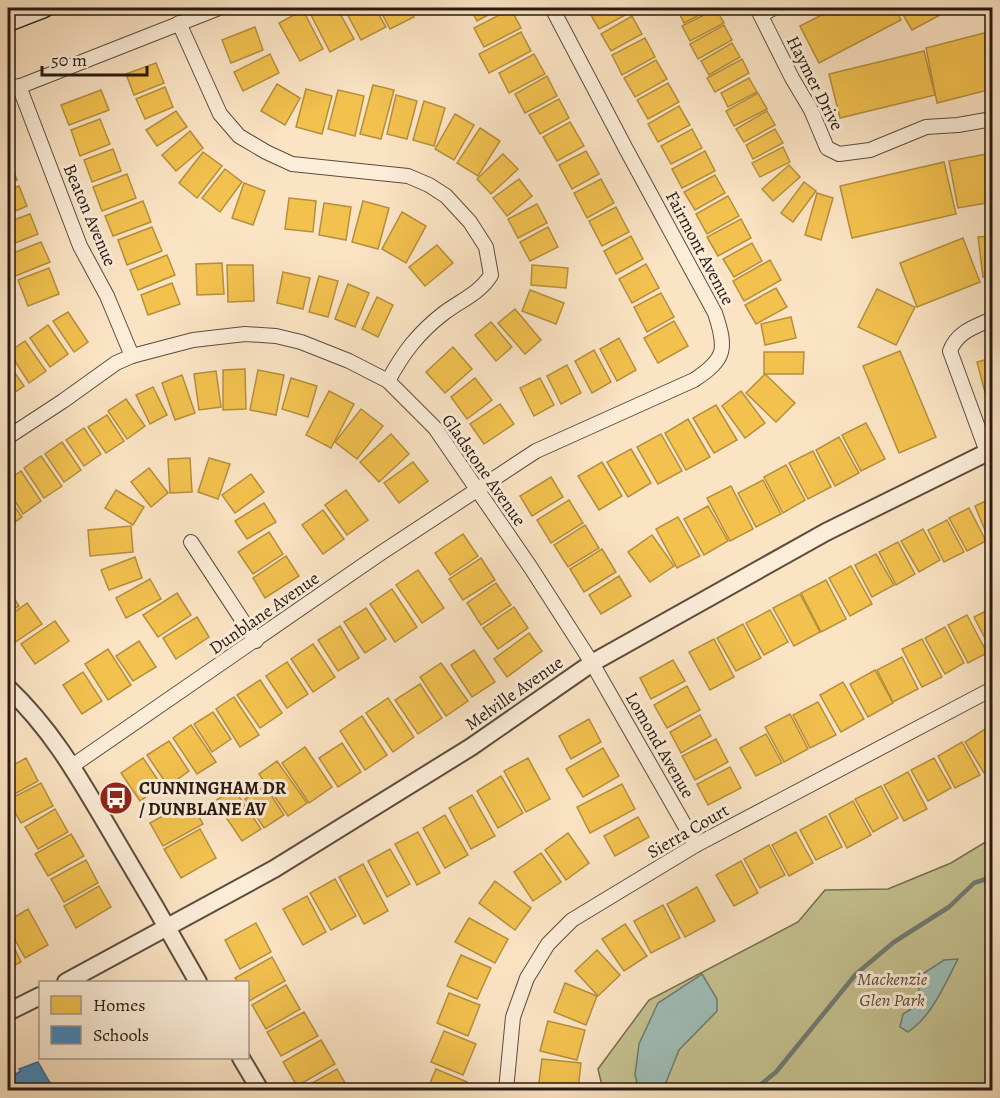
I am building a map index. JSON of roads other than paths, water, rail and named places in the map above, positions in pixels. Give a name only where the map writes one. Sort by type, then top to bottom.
[{"type":"main road","points":[[8,22],[44,8]]},
{"type":"street","points":[[13,88],[219,8]]},
{"type":"street","name":"Fairmont Avenue","points":[[477,490],[536,451],[694,380],[713,368],[721,355],[723,340],[715,314],[552,8]]},
{"type":"street","points":[[759,11],[774,8]]},
{"type":"street","name":"Haymer Drive","points":[[759,11],[792,78],[811,110],[827,148],[839,154],[848,155],[870,150],[926,127],[958,125],[993,119]]},
{"type":"street","points":[[178,23],[220,114],[239,136],[292,164],[408,176],[429,185],[446,196],[462,210],[479,235],[486,247],[491,275],[485,285],[445,312],[425,329],[404,353],[388,381]]},
{"type":"street","name":"Beaton Avenue","points":[[13,88],[80,246],[107,296],[132,356]]},
{"type":"street","points":[[990,451],[950,351],[954,340],[964,332],[993,319]]},
{"type":"street","name":"Gladstone Avenue","points":[[8,437],[116,363],[132,356],[193,340],[245,334],[276,336],[301,342],[349,361],[388,381],[435,428],[531,568],[592,663]]},
{"type":"street","name":"Melville Avenue","points":[[68,981],[274,869],[471,747],[592,663],[826,532],[990,451]]},
{"type":"street","name":"Dunblane Avenue","points":[[72,766],[378,555],[477,490]]},
{"type":"street","points":[[192,542],[256,641]]},
{"type":"street","name":"Lomond Avenue","points":[[592,663],[696,845]]},
{"type":"street","points":[[8,688],[48,730],[72,766],[197,981]]},
{"type":"street","name":"Sierra Court","points":[[506,1090],[513,1017],[527,978],[548,944],[572,920],[696,845],[993,689]]},
{"type":"street","points":[[8,1012],[39,996]]},
{"type":"street","points":[[242,1059],[260,1090]]},
{"type":"water","points":[[958,959],[937,999],[924,1017],[908,1032],[900,1027],[903,1014],[916,1006],[921,975],[944,960]]},
{"type":"water","points":[[702,974],[717,999],[717,1011],[679,1050],[663,1090],[639,1090],[635,1075],[639,1044],[658,1003]]},
{"type":"waterway","points":[[754,1090],[776,1072],[856,974],[894,942],[949,907],[974,883],[992,877]]},
{"type":"place","name":"CUNNINGHAM DR / DUNBLANE AV","points":[[116,798]]},
{"type":"park label","name":"Mackenzie Glen Park","points":[[892,989]]}]
